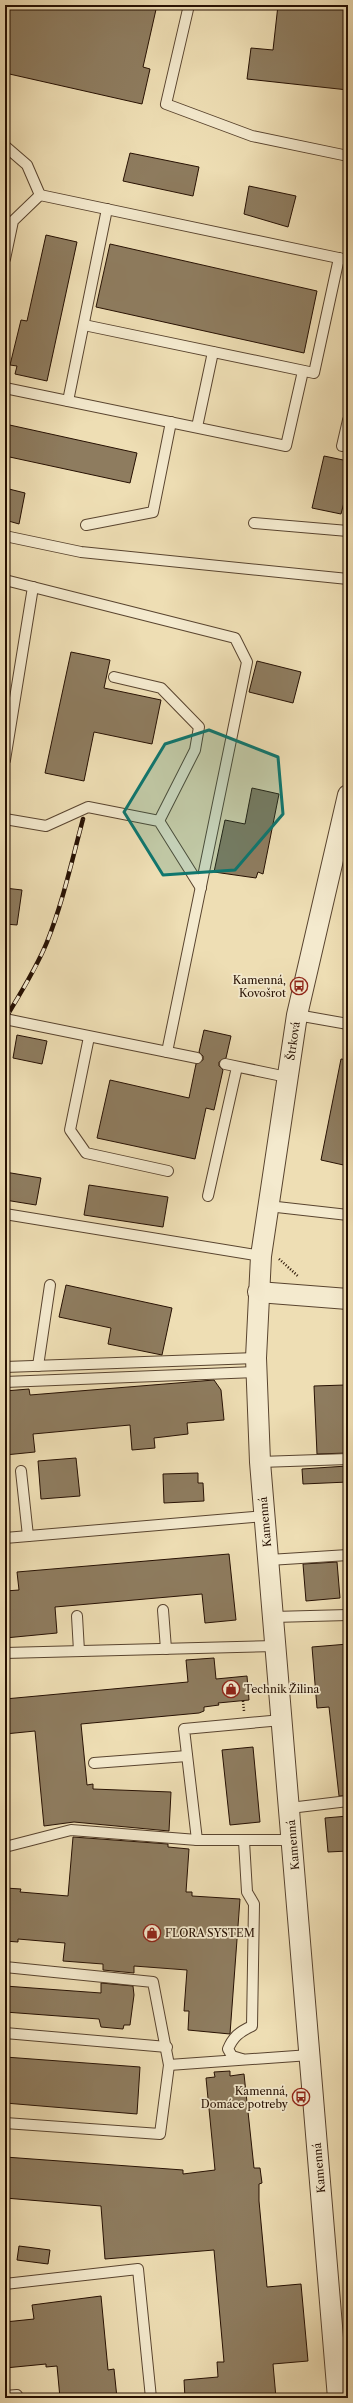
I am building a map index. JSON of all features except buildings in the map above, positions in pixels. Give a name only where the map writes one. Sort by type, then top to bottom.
[{"type":"street","name":"Štrková","points":[[258,1292],[261,1256],[296,1015],[345,826],[348,795]]},
{"type":"street","points":[[258,1292],[348,1298]]},
{"type":"street","name":"Kamenná","points":[[258,1292],[256,1365],[260,1462],[338,2398]]},
{"type":"lane","points":[[189,5],[166,104],[252,136],[348,156]]},
{"type":"lane","points":[[5,146],[27,165],[40,196]]},
{"type":"lane","points":[[40,196],[344,259],[314,373],[84,325]]},
{"type":"lane","points":[[5,260],[14,221],[40,196]]},
{"type":"lane","points":[[68,401],[107,209]]},
{"type":"lane","points":[[197,427],[213,352]]},
{"type":"lane","points":[[5,388],[286,446],[303,371]]},
{"type":"lane","points":[[342,446],[348,420]]},
{"type":"lane","points":[[86,525],[153,512],[171,422]]},
{"type":"lane","points":[[254,523],[348,532]]},
{"type":"lane","points":[[5,536],[81,552],[348,579]]},
{"type":"lane","points":[[5,580],[235,638],[248,662],[167,1052]]},
{"type":"lane","points":[[5,760],[33,587]]},
{"type":"lane","points":[[114,677],[161,688],[199,727],[195,750],[159,821]]},
{"type":"lane","points":[[5,820],[46,826],[88,807],[159,821],[201,888]]},
{"type":"lane","points":[[296,1015],[348,1024]]},
{"type":"lane","points":[[5,1019],[197,1058]]},
{"type":"lane","points":[[89,1037],[70,1130],[86,1154],[168,1171]]},
{"type":"lane","points":[[224,1064],[287,1077]]},
{"type":"lane","points":[[208,1196],[237,1067]]},
{"type":"lane","points":[[268,1206],[348,1215]]},
{"type":"lane","points":[[5,1214],[261,1256]]},
{"type":"lane","points":[[38,1366],[50,1285]]},
{"type":"lane","points":[[5,1368],[38,1366],[256,1365]]},
{"type":"lane","points":[[5,1382],[256,1365]]},
{"type":"lane","points":[[260,1462],[348,1459]]},
{"type":"lane","points":[[21,1471],[28,1536]]},
{"type":"lane","points":[[5,1538],[264,1516]]},
{"type":"lane","points":[[269,1560],[348,1555]]},
{"type":"lane","points":[[163,1610],[166,1650]]},
{"type":"lane","points":[[77,1616],[79,1651]]},
{"type":"lane","points":[[273,1617],[348,1616]]},
{"type":"lane","points":[[5,1653],[276,1646]]},
{"type":"lane","points":[[197,1840],[184,1729],[282,1720]]},
{"type":"lane","points":[[94,1763],[187,1756]]},
{"type":"lane","points":[[290,1808],[348,1800]]},
{"type":"lane","points":[[5,1847],[71,1830],[197,1840],[292,1840]]},
{"type":"lane","points":[[242,2059],[232,2056],[228,2049],[232,2040],[240,2031],[252,2026],[254,1904],[248,1892],[244,1841]]},
{"type":"lane","points":[[5,1967],[153,1982],[167,2047],[169,2065],[160,2134],[5,2123]]},
{"type":"lane","points":[[5,2033],[167,2047]]},
{"type":"lane","points":[[169,2065],[310,2055]]},
{"type":"lane","points":[[5,2284],[138,2269],[151,2398]]},
{"type":"lane","points":[[5,2396],[17,2395]]},
{"type":"path","points":[[261,1256],[281,1259],[304,1279]]},
{"type":"highlighted area","points":[[209,730],[278,757],[283,814],[235,870],[163,875],[124,812],[165,744]]},
{"type":"railway","points":[[5,1019],[33,972],[53,927],[63,896],[83,819]]},
{"type":"place","name":"Kamenná, Kovošrot","points":[[299,986]]},
{"type":"place","name":"Technik Žilina","points":[[231,1689]]},
{"type":"place","name":"FLORA SYSTEM","points":[[152,1933]]},
{"type":"place","name":"Kamenná, Domáce potreby","points":[[301,2097]]}]
